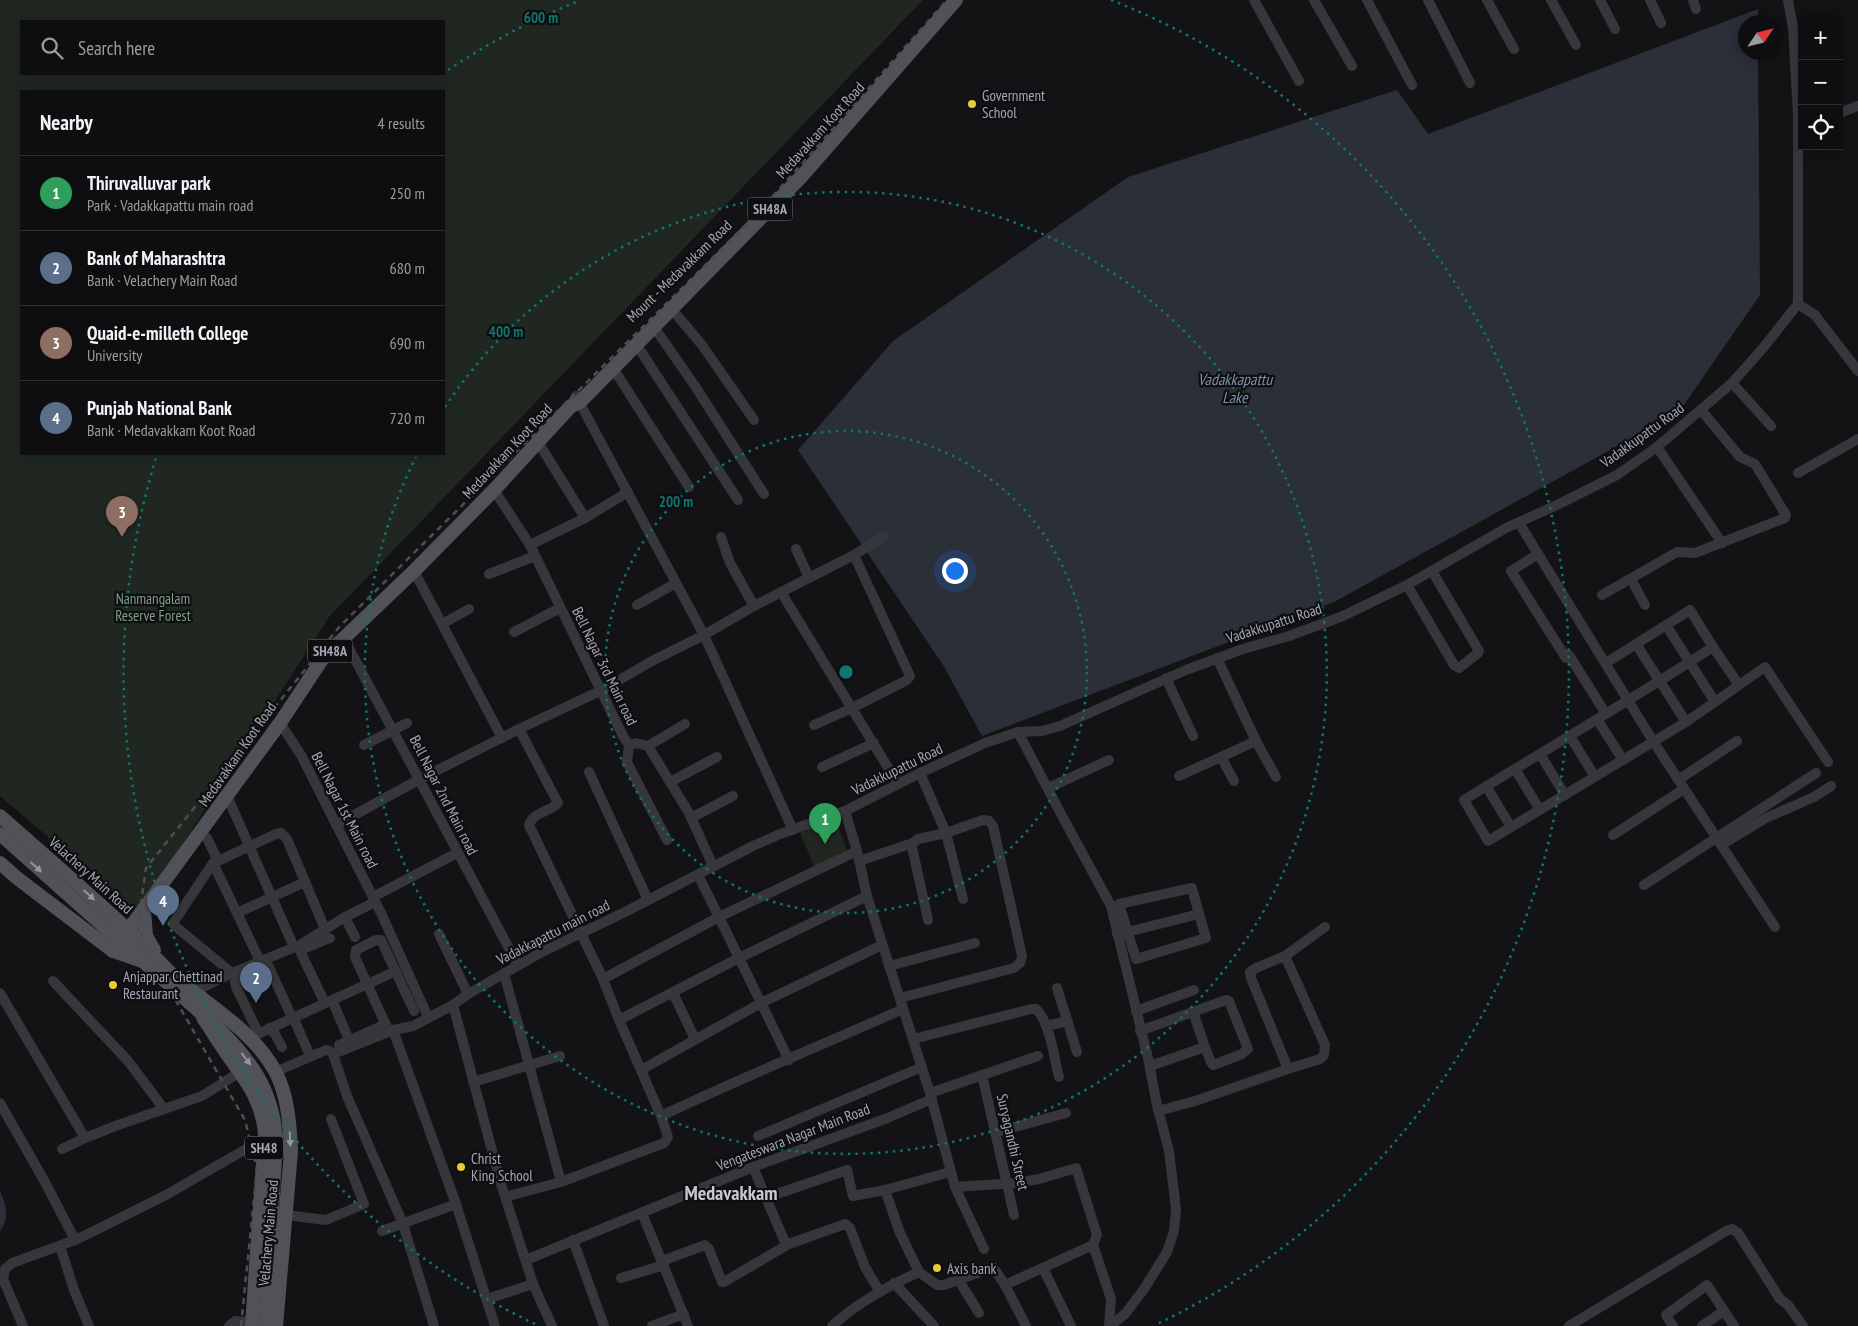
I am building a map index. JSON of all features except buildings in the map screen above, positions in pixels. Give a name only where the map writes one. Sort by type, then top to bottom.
[{"type":"main road","name":"Mount - Medavakkam Road","points":[[575,401],[759,215],[948,0]]},
{"type":"main road","name":"Medavakkam Koot Road","points":[[113,951],[280,723],[323,658],[414,571],[494,490],[575,401],[613,368],[800,178],[956,0]]},
{"type":"main road","name":"Velachery Main Road","points":[[0,816],[129,930],[171,973],[193,992],[250,1033],[275,1072],[287,1108],[290,1124],[291,1152],[277,1319]]},
{"type":"main road","points":[[0,834],[218,1028],[237,1047],[262,1083],[272,1106],[276,1136],[266,1326]]},
{"type":"main road","name":"Velachery Main Road","points":[[0,863],[113,951],[145,962],[184,994],[207,1024],[255,1095],[263,1114],[264,1143],[252,1324]]},
{"type":"main road","points":[[144,910],[146,936],[171,973]]},
{"type":"main road","points":[[263,1114],[287,1108]]},
{"type":"street","points":[[1254,0],[1299,81]]},
{"type":"street","points":[[1314,0],[1352,66]]},
{"type":"street","points":[[1367,0],[1412,86]]},
{"type":"street","points":[[1428,0],[1470,83]]},
{"type":"street","points":[[1487,0],[1514,49]]},
{"type":"street","points":[[1551,0],[1576,45]]},
{"type":"street","points":[[1600,0],[1615,29]]},
{"type":"street","points":[[1650,0],[1661,23]]},
{"type":"street","points":[[1788,0],[1793,28],[1798,105]]},
{"type":"street","points":[[1843,112],[1858,106]]},
{"type":"street","points":[[1800,150],[1798,304],[1815,316],[1858,371]]},
{"type":"street","name":"Vadakkupattu Road","points":[[984,1249],[950,1172],[931,1096],[867,896],[845,811],[985,743],[1018,732],[1042,731],[1060,726],[1166,678],[1217,658],[1243,648],[1288,636],[1343,616],[1407,585],[1506,528],[1617,475],[1657,446],[1732,383],[1798,304]]},
{"type":"street","points":[[671,308],[702,345],[754,420]]},
{"type":"street","points":[[654,327],[695,386],[764,494]]},
{"type":"street","points":[[636,344],[738,500]]},
{"type":"street","points":[[613,368],[689,487]]},
{"type":"street","points":[[1732,383],[1771,426]]},
{"type":"street","points":[[575,401],[628,492],[704,636],[793,830]]},
{"type":"street","points":[[1602,595],[1677,552],[1695,554],[1785,518],[1786,515],[1755,464],[1740,457],[1701,410]]},
{"type":"street","points":[[1798,473],[1858,439]]},
{"type":"street","points":[[538,442],[585,518]]},
{"type":"street","points":[[1657,446],[1722,543]]},
{"type":"street","name":"Bell Nagar 3rd Main road","points":[[494,490],[530,545],[600,690],[629,745],[636,743],[648,746]]},
{"type":"street","points":[[530,545],[585,518],[628,492]]},
{"type":"street","points":[[1519,523],[1630,700],[1653,741],[1775,927]]},
{"type":"street","points":[[721,536],[730,563],[754,606]]},
{"type":"street","points":[[336,825],[420,779],[704,636],[754,606],[854,555],[883,537]]},
{"type":"street","points":[[796,549],[810,578]]},
{"type":"street","points":[[1538,554],[1510,571],[1566,658],[1569,655],[1623,760]]},
{"type":"street","points":[[814,725],[907,680],[910,676],[854,555]]},
{"type":"street","points":[[489,574],[535,556]]},
{"type":"street","points":[[414,571],[502,738]]},
{"type":"street","points":[[1407,585],[1454,664],[1459,668],[1479,651],[1432,571]]},
{"type":"street","points":[[1631,579],[1645,605]]},
{"type":"street","points":[[638,604],[676,583]]},
{"type":"street","points":[[781,592],[898,784]]},
{"type":"street","points":[[442,624],[469,608]]},
{"type":"street","points":[[514,632],[560,608]]},
{"type":"street","points":[[1606,663],[1690,610],[1739,685]]},
{"type":"street","points":[[1666,625],[1715,702]]},
{"type":"street","name":"Bell Nagar 2nd Main road","points":[[343,637],[518,966]]},
{"type":"street","points":[[1636,644],[1686,722]]},
{"type":"street","points":[[1713,647],[1630,700],[1464,800],[1488,841],[1686,722],[1765,667],[1828,762]]},
{"type":"street","points":[[1217,658],[1256,741],[1276,777]]},
{"type":"street","points":[[1166,678],[1193,736]]},
{"type":"street","name":"Bell Nagar 1st Main road","points":[[280,723],[301,756],[381,913],[428,1017]]},
{"type":"street","points":[[364,745],[407,723]]},
{"type":"street","points":[[685,724],[648,746],[691,818],[713,866]]},
{"type":"street","points":[[506,1197],[561,1182],[664,1143],[668,1137],[661,1116],[618,1020],[603,979],[529,825],[534,816],[554,807],[558,803],[519,729]]},
{"type":"street","points":[[1018,732],[1061,814],[1115,905],[1122,933],[1124,962],[1169,1151],[1176,1209],[1174,1231],[1167,1252],[1144,1289],[1124,1314],[1110,1326]]},
{"type":"street","points":[[1570,736],[1595,777]]},
{"type":"street","points":[[1179,776],[1256,741]]},
{"type":"street","points":[[1613,835],[1737,741]]},
{"type":"street","points":[[822,767],[874,743]]},
{"type":"street","points":[[629,745],[626,762],[667,840]]},
{"type":"street","points":[[1540,754],[1565,795]]},
{"type":"street","points":[[670,782],[717,757]]},
{"type":"street","points":[[1221,757],[1234,781]]},
{"type":"street","points":[[1048,788],[1110,760]]},
{"type":"street","points":[[1515,769],[1540,810]]},
{"type":"street","points":[[589,772],[648,900]]},
{"type":"street","points":[[920,773],[946,833],[963,899]]},
{"type":"street","points":[[1719,842],[1816,773]]},
{"type":"street","points":[[1486,786],[1511,827]]},
{"type":"street","points":[[1644,884],[1719,842],[1766,818],[1814,797],[1831,786]]},
{"type":"street","points":[[227,796],[297,949],[328,1000],[349,1040]]},
{"type":"street","points":[[691,818],[733,796]]},
{"type":"street","name":"Vadakkapattu main road","points":[[275,1072],[326,1050],[332,1051],[389,1029],[413,1026],[542,952],[753,846],[780,834],[845,811]]},
{"type":"street","points":[[603,979],[720,917],[858,856],[946,833],[983,820],[989,821],[993,826],[1022,956],[1020,963],[1014,968],[900,998]]},
{"type":"street","points":[[232,973],[174,926],[173,922],[216,862],[276,834],[282,833],[287,839],[328,933]]},
{"type":"street","points":[[207,838],[237,913],[292,1015],[308,1051]]},
{"type":"street","points":[[913,842],[912,847],[928,920]]},
{"type":"street","points":[[193,992],[232,973],[264,963],[297,949],[328,933],[345,917],[457,853]]},
{"type":"street","points":[[698,875],[789,1060]]},
{"type":"street","points":[[237,913],[305,882]]},
{"type":"street","points":[[1115,905],[1192,888],[1206,938],[1124,962]]},
{"type":"street","points":[[618,1020],[739,958],[867,896]]},
{"type":"street","points":[[1122,933],[1199,914]]},
{"type":"street","points":[[345,917],[354,937]]},
{"type":"street","points":[[1288,1069],[1250,972],[1285,956],[1325,927]]},
{"type":"street","points":[[1122,933],[1136,959]]},
{"type":"street","points":[[439,934],[468,994]]},
{"type":"street","points":[[414,1011],[381,940],[376,940],[356,950],[354,953],[363,984],[389,1029],[456,1204],[495,1326]]},
{"type":"street","points":[[889,966],[975,943]]},
{"type":"street","points":[[641,1070],[760,1003],[882,945]]},
{"type":"street","points":[[1158,1111],[1195,1101],[1320,1059],[1324,1054],[1325,1045],[1285,956]]},
{"type":"street","points":[[250,1033],[235,982],[238,978],[264,963]]},
{"type":"street","points":[[250,1033],[396,971]]},
{"type":"street","points":[[504,973],[561,1182]]},
{"type":"street","points":[[53,980],[128,1060],[164,1109]]},
{"type":"street","points":[[1057,988],[1078,1052]]},
{"type":"street","points":[[1136,1010],[1194,990]]},
{"type":"street","points":[[0,993],[85,1138]]},
{"type":"street","points":[[673,993],[695,1039]]},
{"type":"street","points":[[1140,1031],[1222,1000],[1229,1001],[1248,1049],[1242,1054],[1213,1065],[1193,1012]]},
{"type":"street","points":[[453,1004],[506,1197],[533,1284],[552,1326]]},
{"type":"street","points":[[913,1039],[1036,1009],[1042,1014],[1059,1077]]},
{"type":"street","points":[[661,1116],[733,1082],[789,1060],[903,1010]]},
{"type":"street","points":[[250,1033],[269,1028],[292,1015]]},
{"type":"street","points":[[1046,1026],[1068,1021]]},
{"type":"street","points":[[269,1028],[275,1034],[282,1047]]},
{"type":"street","points":[[389,1029],[349,1040],[332,1051],[347,1096],[403,1224],[434,1326]]},
{"type":"street","points":[[1150,1066],[1206,1047]]},
{"type":"street","points":[[473,1082],[560,1056]]},
{"type":"street","name":"Vengateswara Nagar Main Road","points":[[526,1260],[753,1168],[884,1119],[931,1096],[982,1075],[1038,1056]]},
{"type":"street","points":[[758,1136],[922,1067]]},
{"type":"street","points":[[62,1149],[118,1125],[202,1096],[240,1072]]},
{"type":"street","name":"Suryagandhi Street","points":[[982,1075],[997,1132],[1014,1215]]},
{"type":"street","points":[[0,1103],[75,1240]]},
{"type":"street","points":[[997,1132],[1066,1113]]},
{"type":"street","points":[[286,1214],[326,1220],[364,1204],[331,1119]]},
{"type":"street","points":[[23,1326],[3,1279],[5,1269],[12,1263],[75,1240],[166,1195],[246,1149],[264,1143]]},
{"type":"street","points":[[753,1168],[784,1240],[789,1244]]},
{"type":"street","points":[[955,1187],[1008,1184],[1039,1179],[1076,1168],[1098,1235],[1093,1245],[1005,1286]]},
{"type":"street","points":[[766,1198],[846,1170],[853,1196],[885,1190],[950,1172]]},
{"type":"street","points":[[885,1190],[900,1233],[919,1272],[937,1285],[944,1285],[993,1267],[1026,1326]]},
{"type":"street","points":[[382,1231],[456,1204]]},
{"type":"street","points":[[642,1213],[688,1326]]},
{"type":"street","points":[[621,1278],[705,1246],[709,1249],[722,1282],[724,1282],[789,1244],[845,1224],[850,1228],[865,1267],[880,1292]]},
{"type":"street","points":[[1569,1326],[1732,1229],[1738,1233],[1780,1300],[1788,1305],[1803,1326]]},
{"type":"street","points":[[572,1240],[604,1326]]},
{"type":"street","points":[[1093,1245],[1111,1299],[1110,1326]]},
{"type":"street","points":[[60,1246],[74,1290],[89,1326]]},
{"type":"street","points":[[1043,1268],[1071,1326]]},
{"type":"street","points":[[832,1326],[894,1283],[919,1272]]},
{"type":"street","points":[[958,1279],[979,1313]]},
{"type":"street","points":[[894,1283],[934,1326]]},
{"type":"street","points":[[487,1299],[533,1284]]},
{"type":"street","points":[[1673,1326],[1666,1315],[1707,1285],[1734,1326]]},
{"type":"street","points":[[1702,1326],[1724,1311]]},
{"type":"street","points":[[652,1326],[684,1314]]},
{"type":"street","points":[[229,1326],[235,1321],[252,1324],[277,1319]]},
{"type":"green space","name":"Nanmangalam Reserve Forest","points":[[0,0],[923,0],[329,617],[138,913],[0,796]]},
{"type":"green space","points":[[835,819],[847,850],[815,868],[800,833]]},
{"type":"water","name":"Vadakkapattu Lake","points":[[1758,9],[1758,15],[1742,15]]},
{"type":"water","name":"Vadakkapattu Lake","points":[[1738,17],[1738,60],[1758,60],[1760,295],[1679,412],[1336,601],[982,736],[943,665],[798,450],[893,341],[1128,177],[1397,90],[1428,134]]},
{"type":"water","points":[[0,1191],[4,1201],[6,1216],[0,1231]]},
{"type":"railway","points":[[241,1326],[257,1169],[245,1120],[143,944],[140,910],[146,868],[340,626],[757,214],[947,0]]},
{"type":"railway","points":[[257,1141],[263,1161],[262,1177]]},
{"type":"place","name":"Government School","points":[[972,104]]},
{"type":"place","name":"Quaid-e-milleth College","points":[[122,537]]},
{"type":"place","name":"Thiruvalluvar park","points":[[825,844]]},
{"type":"place","name":"Punjab National Bank","points":[[163,926]]},
{"type":"place","name":"Anjappar Chettinad Restaurant","points":[[113,985]]},
{"type":"place","name":"Bank of Maharashtra","points":[[256,1003]]},
{"type":"place","name":"Christ King School","points":[[461,1167]]},
{"type":"place","name":"Axis bank","points":[[937,1268]]},
{"type":"district","name":"Medavakkam","points":[[731,1193]]}]
